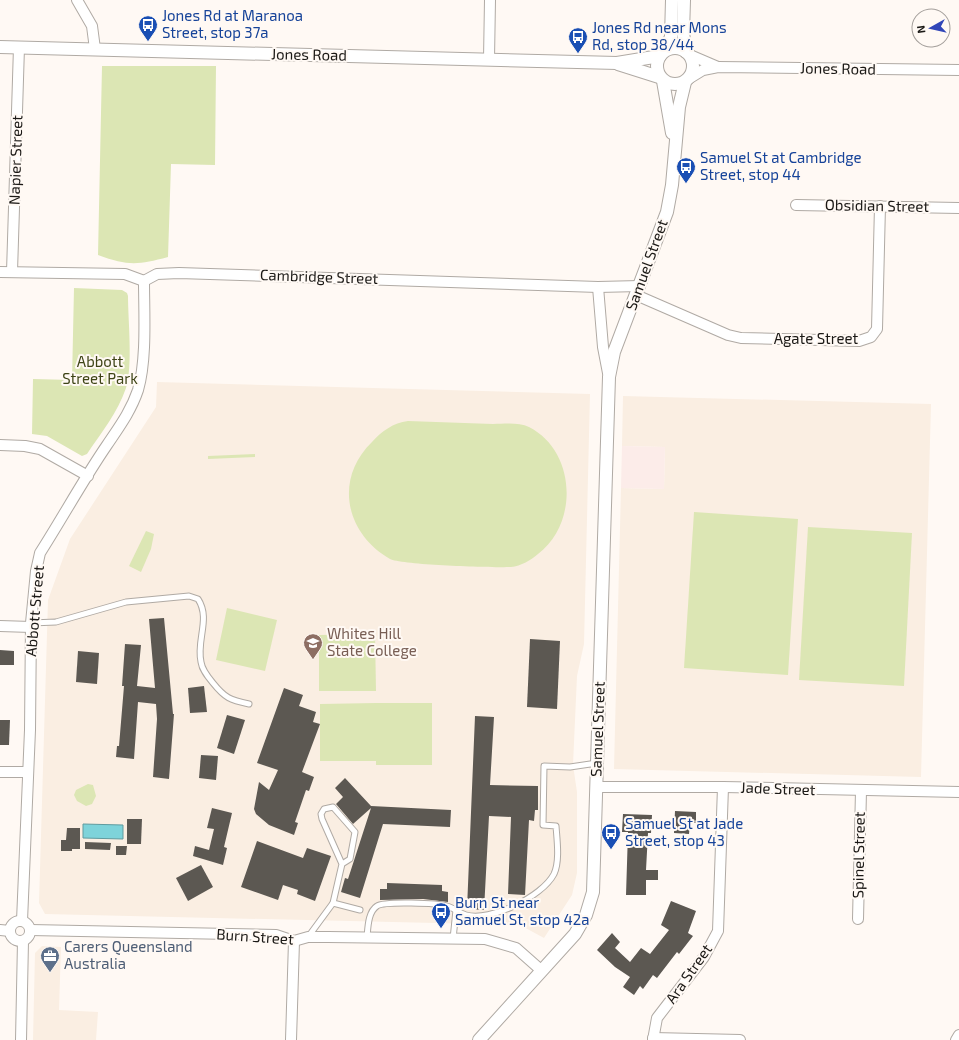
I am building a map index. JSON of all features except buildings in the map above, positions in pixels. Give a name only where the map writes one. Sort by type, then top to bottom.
[{"type":"street","points":[[77,0],[92,26],[95,49]]},
{"type":"street","points":[[489,59],[490,0]]},
{"type":"street","points":[[672,0],[670,37],[656,66],[661,79],[674,85],[687,80],[693,70],[693,62],[688,53],[683,33],[684,0]]},
{"type":"street","name":"Jones Road","points":[[0,47],[617,63],[662,53]]},
{"type":"street","name":"Napier Street","points":[[12,272],[19,47]]},
{"type":"street","points":[[662,53],[676,48],[688,53]]},
{"type":"street","name":"Jones Road","points":[[688,53],[718,67]]},
{"type":"street","name":"Jones Road","points":[[617,63],[661,79]]},
{"type":"street","name":"Jones Road","points":[[687,80],[703,70],[718,67],[959,70]]},
{"type":"street","name":"Samuel Street","points":[[661,79],[674,150]]},
{"type":"street","name":"Samuel Street","points":[[479,1040],[575,934],[586,916],[591,903],[594,884],[609,377],[614,352],[667,212],[672,185],[679,107],[687,80]]},
{"type":"street","name":"Obsidian Street","points":[[796,205],[959,208]]},
{"type":"street","name":"Agate Street","points":[[638,291],[728,335],[741,338],[859,341],[871,337],[877,329],[880,206]]},
{"type":"street","points":[[0,272],[124,274],[144,281]]},
{"type":"street","name":"Cambridge Street","points":[[144,281],[157,274],[179,273],[598,287],[638,291]]},
{"type":"street","name":"Abbott Street","points":[[22,922],[28,772],[31,625],[36,571],[40,553],[127,415],[138,388],[143,353],[144,281]]},
{"type":"street","name":"Samuel Street","points":[[598,287],[603,347],[609,377]]},
{"type":"street","points":[[0,446],[25,446],[40,449],[88,476]]},
{"type":"street","points":[[0,626],[31,625]]},
{"type":"street","points":[[0,772],[28,772]]},
{"type":"street","name":"Jade Street","points":[[596,786],[959,792]]},
{"type":"street","name":"Ara Street","points":[[653,1039],[657,1018],[704,957],[718,931],[723,787]]},
{"type":"street","name":"Spinel Street","points":[[858,918],[861,791]]},
{"type":"street","points":[[22,922],[28,925],[30,930],[28,937],[23,941],[14,939],[5,930],[13,924],[22,922]]},
{"type":"street","name":"Burn Street","points":[[30,930],[276,935],[294,941],[308,937],[485,939],[508,944],[516,948],[542,971]]},
{"type":"street","points":[[21,1040],[23,941]]},
{"type":"street","points":[[291,1040],[294,941]]},
{"type":"street","points":[[956,1040],[959,1036]]},
{"type":"street","points":[[653,1039],[740,1040]]},
{"type":"lane","points":[[31,625],[56,622],[126,602],[189,596],[198,598],[202,605],[204,620],[200,661],[203,669],[221,692],[231,700],[249,704]]},
{"type":"lane","points":[[367,937],[369,918],[372,911],[376,907],[386,902],[446,906],[466,915],[483,915],[523,903],[544,887],[554,874],[557,855],[556,826],[543,825],[544,766],[570,767],[597,763]]},
{"type":"lane","points":[[308,937],[333,902],[342,864],[322,820],[321,814],[324,809],[328,807],[333,807],[355,832],[350,859],[342,864]]},
{"type":"lane","points":[[333,902],[360,910]]},
{"type":"lane","points":[[453,939],[456,910]]},
{"type":"shaded area","name":"Whites Hill State College","points":[[157,382],[590,394],[584,644],[577,676],[573,765],[577,792],[577,873],[572,895],[544,938],[520,925],[45,914],[39,903],[48,600],[70,539],[156,407]]},
{"type":"shaded area","points":[[623,396],[931,404],[921,777],[614,769],[621,488],[664,489],[665,447],[622,446]]},
{"type":"shaded area","points":[[622,446],[665,447],[664,489],[621,488]]},
{"type":"shaded area","points":[[42,946],[61,947],[59,1010],[98,1012],[96,1040],[33,1040],[35,953]]},
{"type":"green space","points":[[102,66],[216,66],[215,165],[171,164],[168,257],[149,262],[125,263],[98,255]]},
{"type":"green space","name":"Abbott Street Park","points":[[74,288],[122,290],[127,293],[128,296],[130,356],[126,388],[123,397],[109,422],[87,454],[82,456],[47,436],[32,434],[33,379],[72,380]]},
{"type":"green space","points":[[408,421],[521,424],[529,427],[545,438],[556,453],[563,470],[566,488],[566,507],[560,524],[551,541],[532,558],[522,564],[511,567],[449,566],[412,563],[390,559],[375,548],[363,535],[355,520],[350,505],[349,488],[352,472],[360,457],[380,434],[388,428]]},
{"type":"green space","points":[[255,454],[255,457],[208,459],[208,456]]},
{"type":"green space","points":[[694,512],[798,519],[788,675],[684,668]]},
{"type":"green space","points":[[808,527],[912,533],[904,686],[799,680]]},
{"type":"green space","points":[[146,531],[154,534],[151,549],[141,572],[129,566]]},
{"type":"green space","points":[[227,608],[277,620],[265,671],[216,660]]},
{"type":"green space","points":[[375,634],[376,691],[319,691],[319,635]]},
{"type":"green space","points":[[432,703],[432,765],[376,765],[376,761],[320,761],[320,704]]},
{"type":"green space","points":[[88,784],[93,785],[96,796],[92,804],[86,806],[77,801],[74,795],[76,790]]},
{"type":"water","points":[[83,824],[123,825],[123,839],[83,838]]},
{"type":"place","name":"Jones Rd at Maranoa Street, stop 37a","points":[[148,42]]},
{"type":"place","name":"Jones Rd near Mons Rd, stop 38/44","points":[[578,54]]},
{"type":"place","name":"Samuel St at Cambridge Street, stop 44","points":[[686,184]]},
{"type":"place","name":"Whites Hill State College","points":[[313,660]]},
{"type":"place","name":"Samuel St at Jade Street, stop 43","points":[[611,850]]},
{"type":"place","name":"Burn St near Samuel St, stop 42a","points":[[441,929]]},
{"type":"place","name":"Carers Queensland Australia","points":[[50,973]]}]
